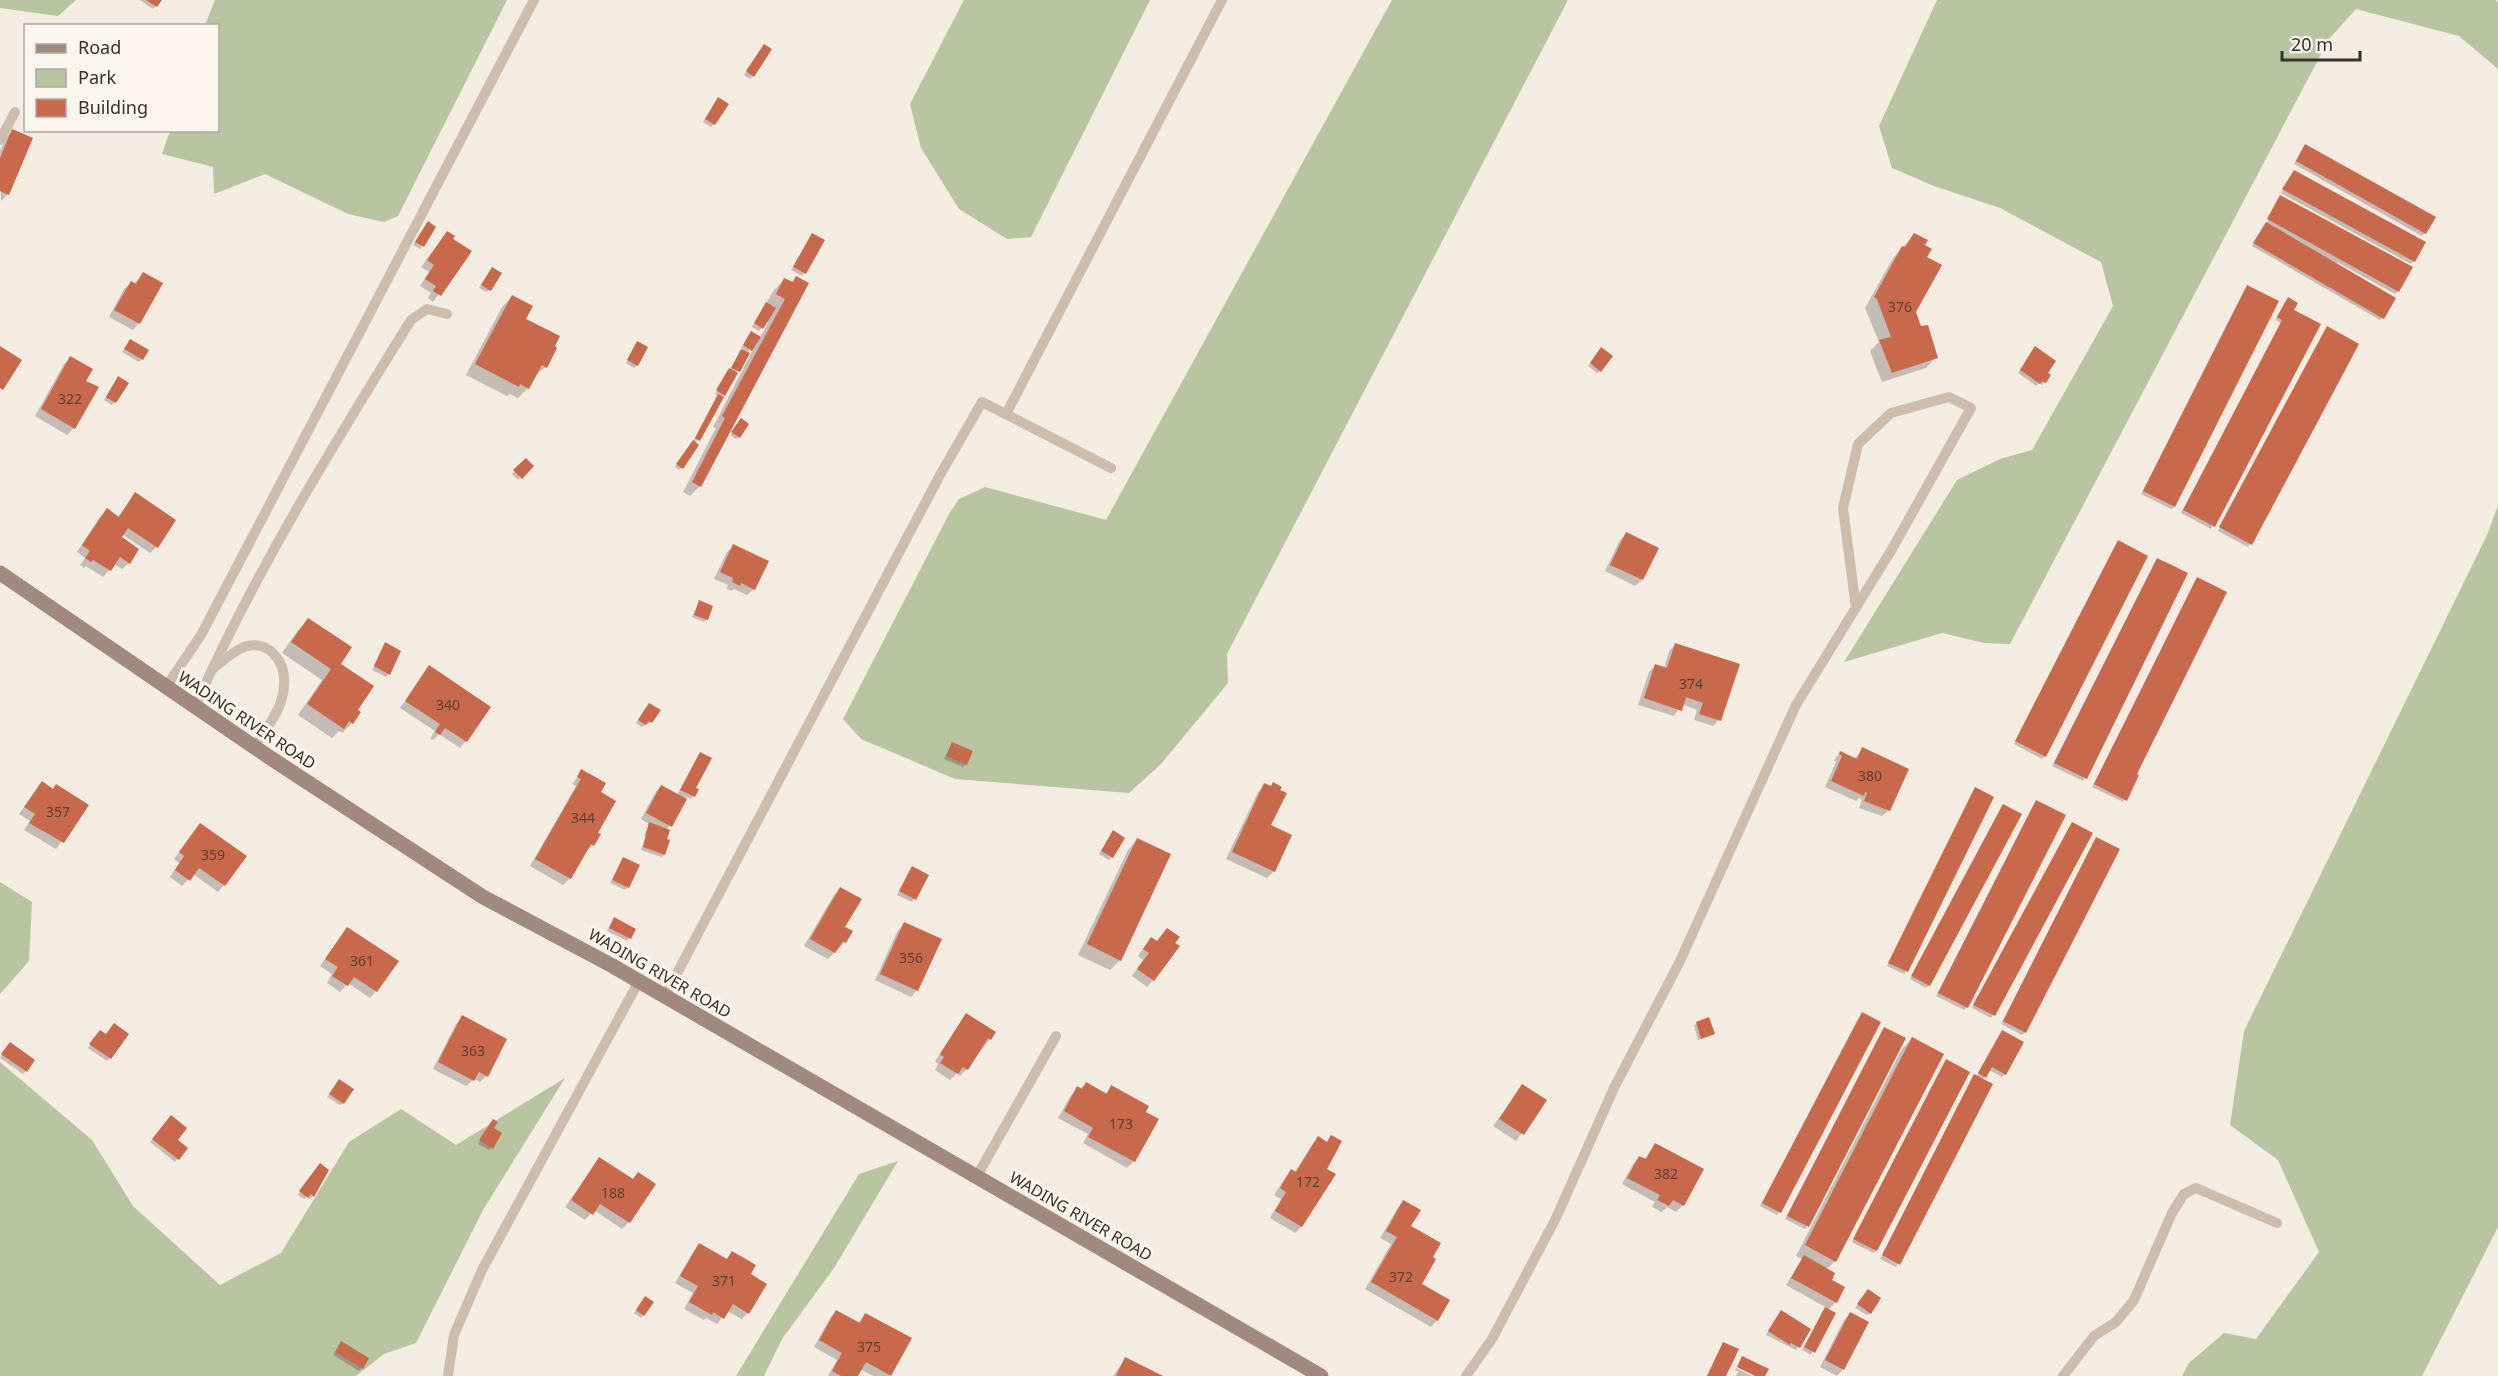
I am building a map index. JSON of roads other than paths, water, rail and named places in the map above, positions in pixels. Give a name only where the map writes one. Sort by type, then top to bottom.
[{"type":"main road","name":"WADING RIVER ROAD","points":[[0,573],[254,747],[483,897],[639,981],[1321,1376]]},
{"type":"lane","points":[[166,687],[206,625],[534,0]]},
{"type":"lane","points":[[1006,414],[1222,0]]},
{"type":"lane","points":[[0,140],[15,112]]},
{"type":"lane","points":[[195,706],[224,641],[301,499],[411,320],[427,309],[447,314]]},
{"type":"lane","points":[[1466,1376],[1492,1339],[1556,1218],[1614,1088],[1680,961],[1796,705],[1856,608],[1892,549],[1971,408],[1949,397],[1891,412],[1858,444],[1843,508],[1856,608]]},
{"type":"lane","points":[[665,996],[939,475],[982,402],[1111,468]]},
{"type":"lane","points":[[212,669],[244,646],[258,646],[274,652],[284,668],[285,687],[276,714],[254,747]]},
{"type":"lane","points":[[448,1376],[454,1335],[482,1270],[639,981]]},
{"type":"lane","points":[[977,1176],[1056,1036]]},
{"type":"lane","points":[[2063,1376],[2094,1336],[2116,1322],[2134,1300],[2172,1213],[2184,1194],[2196,1188],[2277,1223]]}]
